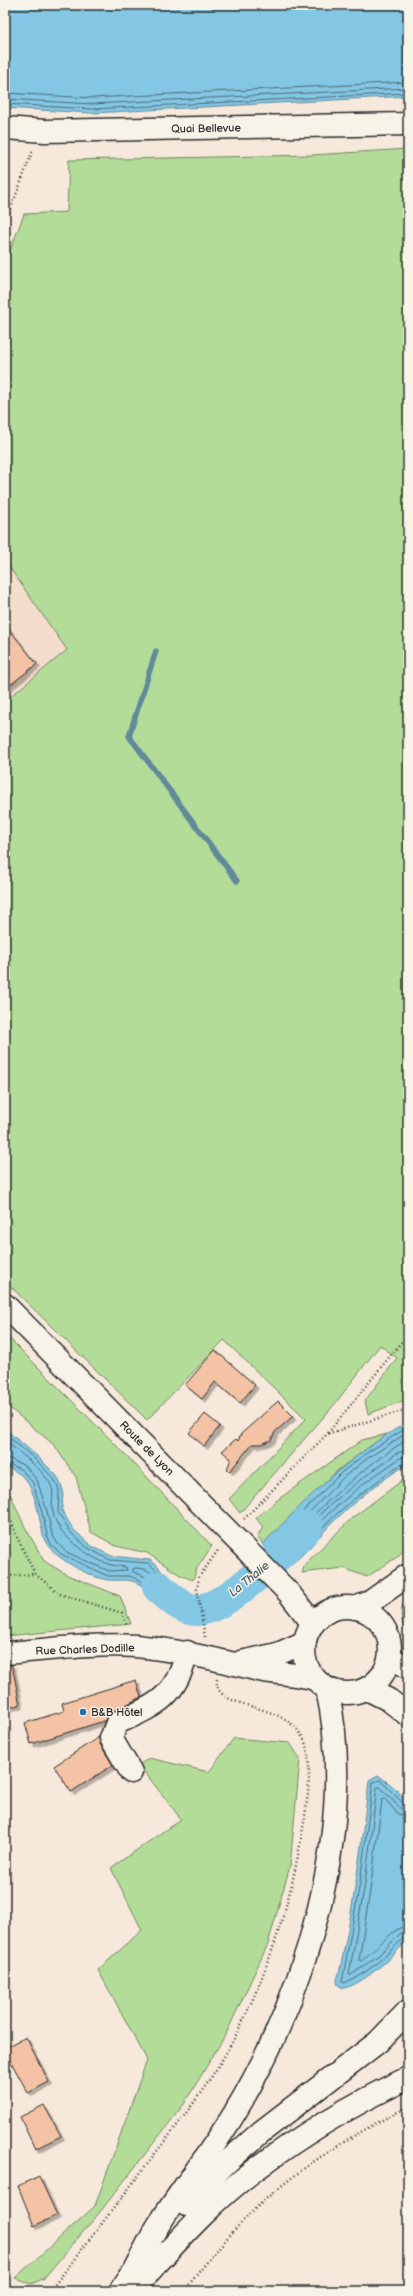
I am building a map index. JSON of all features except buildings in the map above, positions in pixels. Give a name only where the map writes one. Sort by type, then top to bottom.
[{"type":"main road","points":[[321,126],[408,119]]},
{"type":"main road","name":"Quai Bellevue","points":[[5,128],[38,130],[408,124]]},
{"type":"main road","name":"Route de Lyon","points":[[5,1305],[286,1590],[314,1627]]},
{"type":"main road","points":[[355,1608],[370,1602],[408,1575]]},
{"type":"main road","points":[[136,2268],[158,2225],[213,2147],[258,2074],[280,2028],[298,1981],[325,1882],[334,1817],[334,1728],[321,1684],[305,1662],[314,1627],[344,1607],[366,1611],[383,1626],[399,1663],[386,1671],[378,1682],[367,1689],[354,1694],[340,1694],[321,1684]]},
{"type":"main road","name":"Rue Charles Dodille","points":[[228,1661],[278,1654],[314,1627]]},
{"type":"main road","name":"Rue Charles Dodille","points":[[5,1652],[135,1646],[187,1652],[256,1669],[284,1672],[321,1684]]},
{"type":"main road","points":[[131,1772],[112,1738],[117,1724],[154,1706],[168,1695],[177,1681],[187,1652]]},
{"type":"main road","points":[[367,1689],[389,1700],[408,1716]]},
{"type":"main road","points":[[120,2291],[183,2208],[225,2164],[300,2099],[378,2042],[408,2011]]},
{"type":"main road","points":[[378,2042],[408,2029]]},
{"type":"main road","points":[[132,2291],[207,2211],[254,2170],[313,2131],[408,2078]]},
{"type":"path","points":[[5,224],[32,158],[38,130]]},
{"type":"path","points":[[204,1629],[198,1589],[199,1577],[230,1533],[327,1434],[408,1334]]},
{"type":"path","points":[[327,1434],[408,1409]]},
{"type":"path","points":[[5,1503],[16,1534],[35,1574],[60,1594],[122,1613],[135,1646]]},
{"type":"path","points":[[5,1576],[35,1574]]},
{"type":"path","points":[[50,2291],[193,2105],[215,2072],[237,2033],[258,1987],[284,1914],[294,1876],[304,1823],[308,1780],[307,1748],[296,1728],[285,1718],[273,1712],[228,1700],[220,1693],[216,1686],[228,1661]]},
{"type":"path","points":[[184,2291],[231,2234],[254,2210],[280,2188],[370,2126],[408,2107]]},
{"type":"shaded area","points":[[5,561],[67,650],[5,701]]},
{"type":"green space","points":[[408,149],[408,1399],[368,1414],[365,1401],[397,1358],[380,1345],[334,1405],[240,1513],[229,1499],[306,1419],[224,1340],[147,1420],[5,1281],[5,701],[67,650],[5,561],[5,264],[24,214],[67,212],[69,160],[312,155]]},
{"type":"green space","points":[[5,1334],[128,1457],[212,1546],[197,1568],[193,1580],[180,1575],[147,1553],[116,1546],[91,1532],[76,1477],[54,1445],[5,1404]]},
{"type":"green space","points":[[387,1434],[339,1469],[263,1544],[257,1537],[263,1527],[256,1518],[280,1498],[362,1440]]},
{"type":"green space","points":[[408,1476],[408,1545],[397,1557],[367,1577],[343,1568],[302,1573],[305,1564],[352,1518]]},
{"type":"green space","points":[[5,1490],[10,1494],[24,1525],[44,1561],[67,1575],[120,1596],[131,1624],[5,1636]]},
{"type":"green space","points":[[408,1596],[408,1647],[401,1614],[404,1602]]},
{"type":"green space","points":[[234,1738],[290,1743],[300,1759],[290,1866],[268,1944],[226,2034],[184,2104],[100,2212],[43,2279],[31,2284],[15,2278],[95,2206],[147,2060],[98,1970],[142,1930],[111,1868],[181,1819],[139,1765],[149,1758],[209,1772]]},
{"type":"water","points":[[5,5],[408,5],[408,96],[92,113],[5,108]]},
{"type":"water","points":[[408,1422],[408,1464],[379,1483],[351,1505],[305,1552],[286,1568],[263,1544],[313,1493],[331,1477],[387,1434]]},
{"type":"water","points":[[5,1429],[38,1457],[57,1476],[63,1490],[62,1511],[73,1529],[90,1545],[111,1556],[150,1560],[158,1566],[167,1581],[191,1601],[197,1623],[188,1623],[179,1620],[165,1609],[153,1595],[135,1582],[128,1580],[102,1579],[86,1573],[68,1563],[54,1552],[44,1538],[36,1502],[29,1485],[21,1475],[5,1465]]},
{"type":"water","points":[[244,1568],[264,1589],[239,1609],[210,1621],[203,1599],[220,1591]]},
{"type":"water","points":[[378,1775],[395,1788],[408,1803],[408,1938],[388,1960],[369,1975],[359,1982],[343,1988],[338,1985],[337,1981],[343,1956],[360,1856],[369,1780]]},
{"type":"waterway","points":[[156,651],[129,736],[237,881]]},
{"type":"waterway","name":"La Thalie","points":[[158,1587],[186,1608],[197,1610],[210,1607],[240,1589],[270,1563],[307,1527]]},
{"type":"place","name":"B&B Hôtel","points":[[83,1712]]}]
